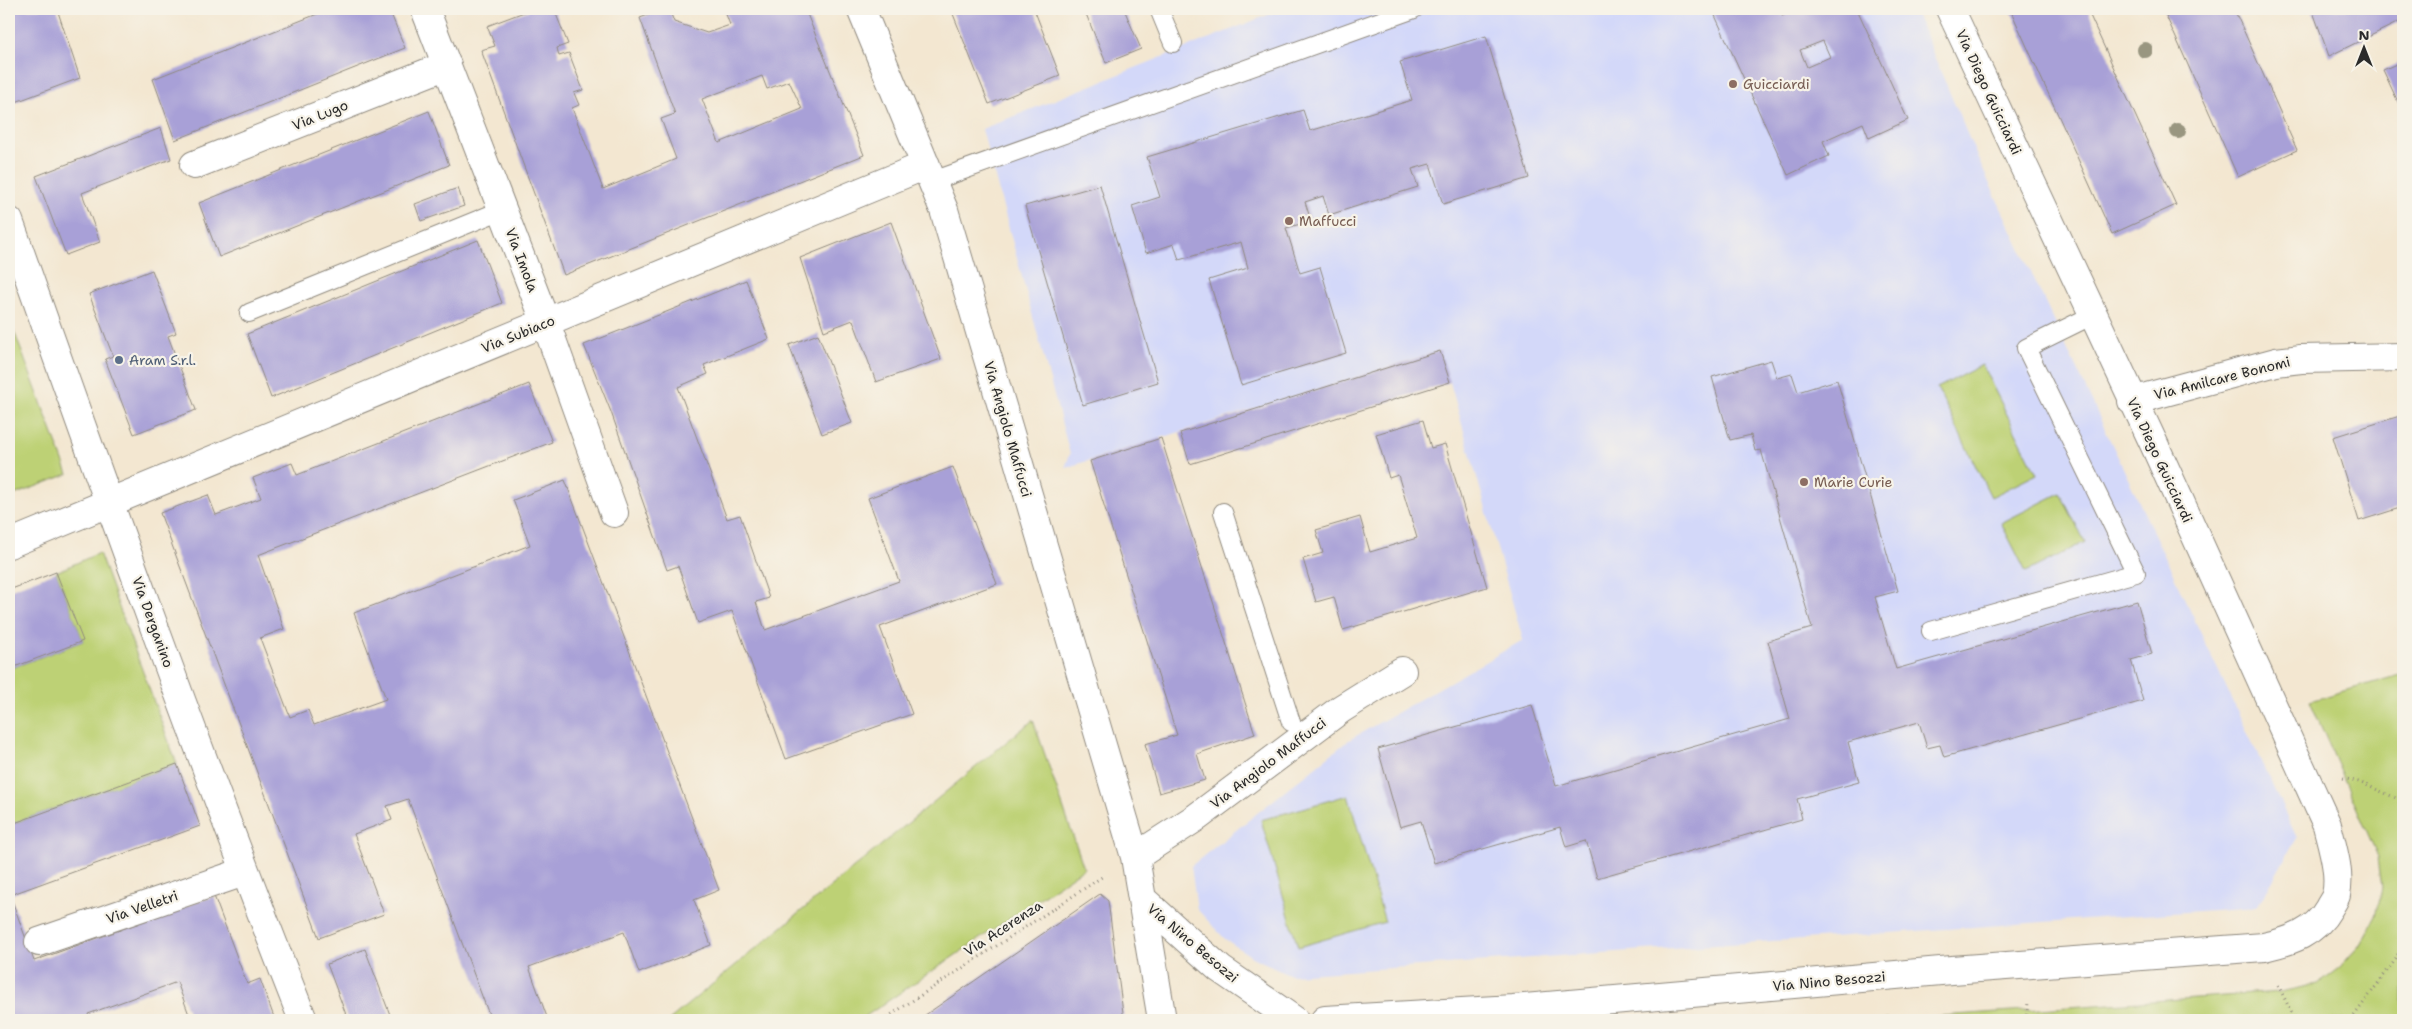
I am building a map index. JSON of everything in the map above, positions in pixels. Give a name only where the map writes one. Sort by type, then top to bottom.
[{"type":"street","name":"Via Imola","points":[[426,9],[546,323],[614,514]]},
{"type":"street","name":"Via Angiolo Maffucci","points":[[861,9],[944,210],[1136,857],[1162,1020]]},
{"type":"street","name":"Via Diego Guicciardi","points":[[1950,9],[2093,314],[2327,825],[2336,868],[2336,895],[2324,917]]},
{"type":"street","name":"Via Lugo","points":[[194,165],[446,65]]},
{"type":"street","name":"Via Subiaco","points":[[9,544],[546,323],[930,173]]},
{"type":"street","name":"Via Derganino","points":[[9,221],[109,504],[244,872],[303,1020]]},
{"type":"street","name":"Via Amilcare Bonomi","points":[[2132,401],[2276,362],[2301,359],[2403,357]]},
{"type":"street","name":"Via Angiolo Maffucci","points":[[1136,857],[1197,818],[1341,708],[1402,671]]},
{"type":"street","name":"Via Velletri","points":[[39,942],[244,872]]},
{"type":"street","name":"Via Nino Besozzi","points":[[1142,899],[1220,969],[1294,1020]]},
{"type":"street","name":"Via Nino Besozzi","points":[[1325,1020],[1512,1009],[1952,970],[2264,947],[2290,941],[2311,930],[2324,917]]},
{"type":"lane","points":[[1159,9],[1173,43]]},
{"type":"lane","points":[[930,173],[1414,9]]},
{"type":"lane","points":[[249,313],[502,210]]},
{"type":"lane","points":[[1931,631],[2136,573],[2026,348],[2093,314]]},
{"type":"lane","points":[[1223,512],[1291,722]]},
{"type":"path","points":[[2341,778],[2359,782],[2403,801]]},
{"type":"path","name":"Via Acerenza","points":[[883,1020],[1087,886],[1136,857]]},
{"type":"path","points":[[2351,1020],[2396,959],[2403,942]]},
{"type":"path","points":[[2278,985],[2295,1020]]},
{"type":"path","points":[[2026,1020],[2028,1003]]},
{"type":"shaded area","name":"Marie Curie","points":[[1283,9],[1914,9],[1978,159],[2297,838],[2257,907],[1291,975],[1252,957],[1225,939],[1197,909],[1191,866],[1349,740],[1523,640],[1450,382],[1439,351],[1065,468],[1070,454],[982,129]]},
{"type":"green space","points":[[9,318],[68,474],[9,497]]},
{"type":"green space","points":[[1982,365],[2037,474],[1991,497],[1937,388]]},
{"type":"green space","points":[[2060,493],[2085,542],[2026,572],[2001,523]]},
{"type":"green space","points":[[99,553],[177,764],[9,825],[9,669],[83,641],[56,572]]},
{"type":"green space","points":[[2403,674],[2403,1020],[1885,1020],[2280,992],[2318,984],[2340,967],[2359,946],[2376,916],[2382,888],[2378,857],[2310,701]]},
{"type":"green space","points":[[1033,720],[1084,868],[860,1020],[669,1020]]},
{"type":"green space","points":[[1348,795],[1385,922],[1298,947],[1261,820]]},
{"type":"building","points":[[9,9],[57,9],[80,78],[13,103],[9,92]]},
{"type":"building","points":[[330,9],[389,9],[405,48],[175,140],[153,79]]},
{"type":"building","points":[[532,9],[554,9],[568,44],[557,48],[559,56],[569,53],[583,90],[574,93],[579,105],[572,108],[603,189],[676,159],[661,119],[675,114],[640,18],[669,9],[674,22],[707,33],[730,25],[724,9],[805,9],[864,155],[564,275],[481,50],[495,46],[487,26]],"holes":[[[762,76],[767,89],[789,81],[802,109],[719,143],[702,99]]]},
{"type":"building","points":[[951,9],[1034,9],[1060,76],[989,104]]},
{"type":"building","points":[[1084,9],[1124,9],[1141,49],[1106,63]]},
{"type":"building","points":[[1712,9],[1779,9],[1782,16],[1798,9],[1857,9],[1908,120],[1869,138],[1863,123],[1823,141],[1829,156],[1788,175]],"holes":[[[1823,41],[1830,57],[1807,67],[1800,50]]]},
{"type":"building","points":[[2010,9],[2087,9],[2176,205],[2112,234]]},
{"type":"building","points":[[2163,9],[2234,9],[2297,150],[2238,177]]},
{"type":"building","points":[[2312,9],[2403,9],[2403,20],[2329,56]]},
{"type":"building","points":[[1486,36],[1529,178],[1443,204],[1430,164],[1412,169],[1418,187],[1329,215],[1323,196],[1305,202],[1311,221],[1286,228],[1300,273],[1320,267],[1346,353],[1241,385],[1209,280],[1248,268],[1241,242],[1179,260],[1174,244],[1146,253],[1132,206],[1160,197],[1147,157],[1303,110],[1310,131],[1412,100],[1400,62]]},
{"type":"building","points":[[2403,61],[2403,102],[2399,104],[2383,70]]},
{"type":"building","points":[[429,111],[449,165],[219,257],[199,203]]},
{"type":"building","points":[[161,128],[171,159],[82,193],[100,242],[66,255],[36,176]]},
{"type":"building","points":[[1100,185],[1158,382],[1083,405],[1025,206]]},
{"type":"building","points":[[458,188],[464,206],[421,221],[415,204]]},
{"type":"building","points":[[891,222],[941,359],[876,382],[853,320],[824,331],[800,258]]},
{"type":"building","points":[[478,240],[502,303],[271,398],[247,334]]},
{"type":"building","points":[[152,270],[176,333],[168,336],[196,410],[134,434],[105,359],[113,356],[89,294]]},
{"type":"building","points":[[746,280],[769,339],[704,365],[708,374],[678,387],[727,519],[740,515],[769,598],[756,602],[765,630],[899,581],[868,498],[953,467],[997,584],[880,627],[912,714],[786,759],[732,611],[698,623],[678,566],[667,570],[611,412],[584,345]]},
{"type":"building","points":[[818,334],[852,423],[822,434],[789,345]]},
{"type":"building","points":[[1440,351],[1450,382],[1190,464],[1180,433]]},
{"type":"building","points":[[1771,360],[1777,378],[1792,374],[1798,392],[1837,380],[1898,591],[1875,597],[1896,669],[2137,601],[2152,654],[2131,660],[2143,701],[1944,757],[1940,745],[1927,748],[1919,722],[1848,742],[1859,782],[1797,799],[1802,819],[1597,878],[1586,841],[1566,847],[1560,827],[1434,863],[1421,821],[1400,827],[1378,749],[1532,705],[1556,786],[1790,719],[1768,641],[1812,628],[1761,450],[1755,451],[1751,435],[1730,440],[1712,377]]},
{"type":"building","points":[[529,384],[552,442],[258,555],[284,629],[260,638],[290,717],[308,710],[314,725],[386,699],[354,613],[530,545],[513,500],[565,480],[719,890],[694,900],[711,945],[639,973],[624,932],[529,967],[548,1020],[491,1020],[408,799],[387,806],[392,820],[354,834],[384,914],[319,938],[160,513],[208,495],[216,515],[261,498],[253,478],[292,463],[297,475]]},
{"type":"building","points":[[2403,415],[2403,507],[2359,521],[2333,437]]},
{"type":"building","points":[[1423,420],[1431,448],[1445,444],[1487,587],[1343,630],[1334,597],[1316,602],[1303,559],[1323,553],[1316,530],[1360,517],[1370,552],[1417,538],[1398,475],[1389,478],[1376,434]]},
{"type":"building","points":[[1161,438],[1255,734],[1197,754],[1205,780],[1159,793],[1145,744],[1177,735],[1090,461]]},
{"type":"building","points":[[56,572],[83,641],[9,669],[9,590]]},
{"type":"building","points":[[177,764],[200,826],[10,895],[34,961],[214,896],[247,984],[260,979],[275,1020],[191,1020],[177,982],[88,1014],[90,1020],[9,1020],[9,825]]},
{"type":"building","points":[[1100,894],[1108,901],[1124,1020],[918,1020]]},
{"type":"building","points":[[365,949],[392,1020],[348,1020],[327,964]]},
{"type":"place","name":"Guicciardi","points":[[1733,84]]},
{"type":"place","name":"Maffucci","points":[[1289,221]]},
{"type":"place","name":"Aram S.r.l.","points":[[119,360]]},
{"type":"place","name":"Marie Curie","points":[[1804,482]]}]
